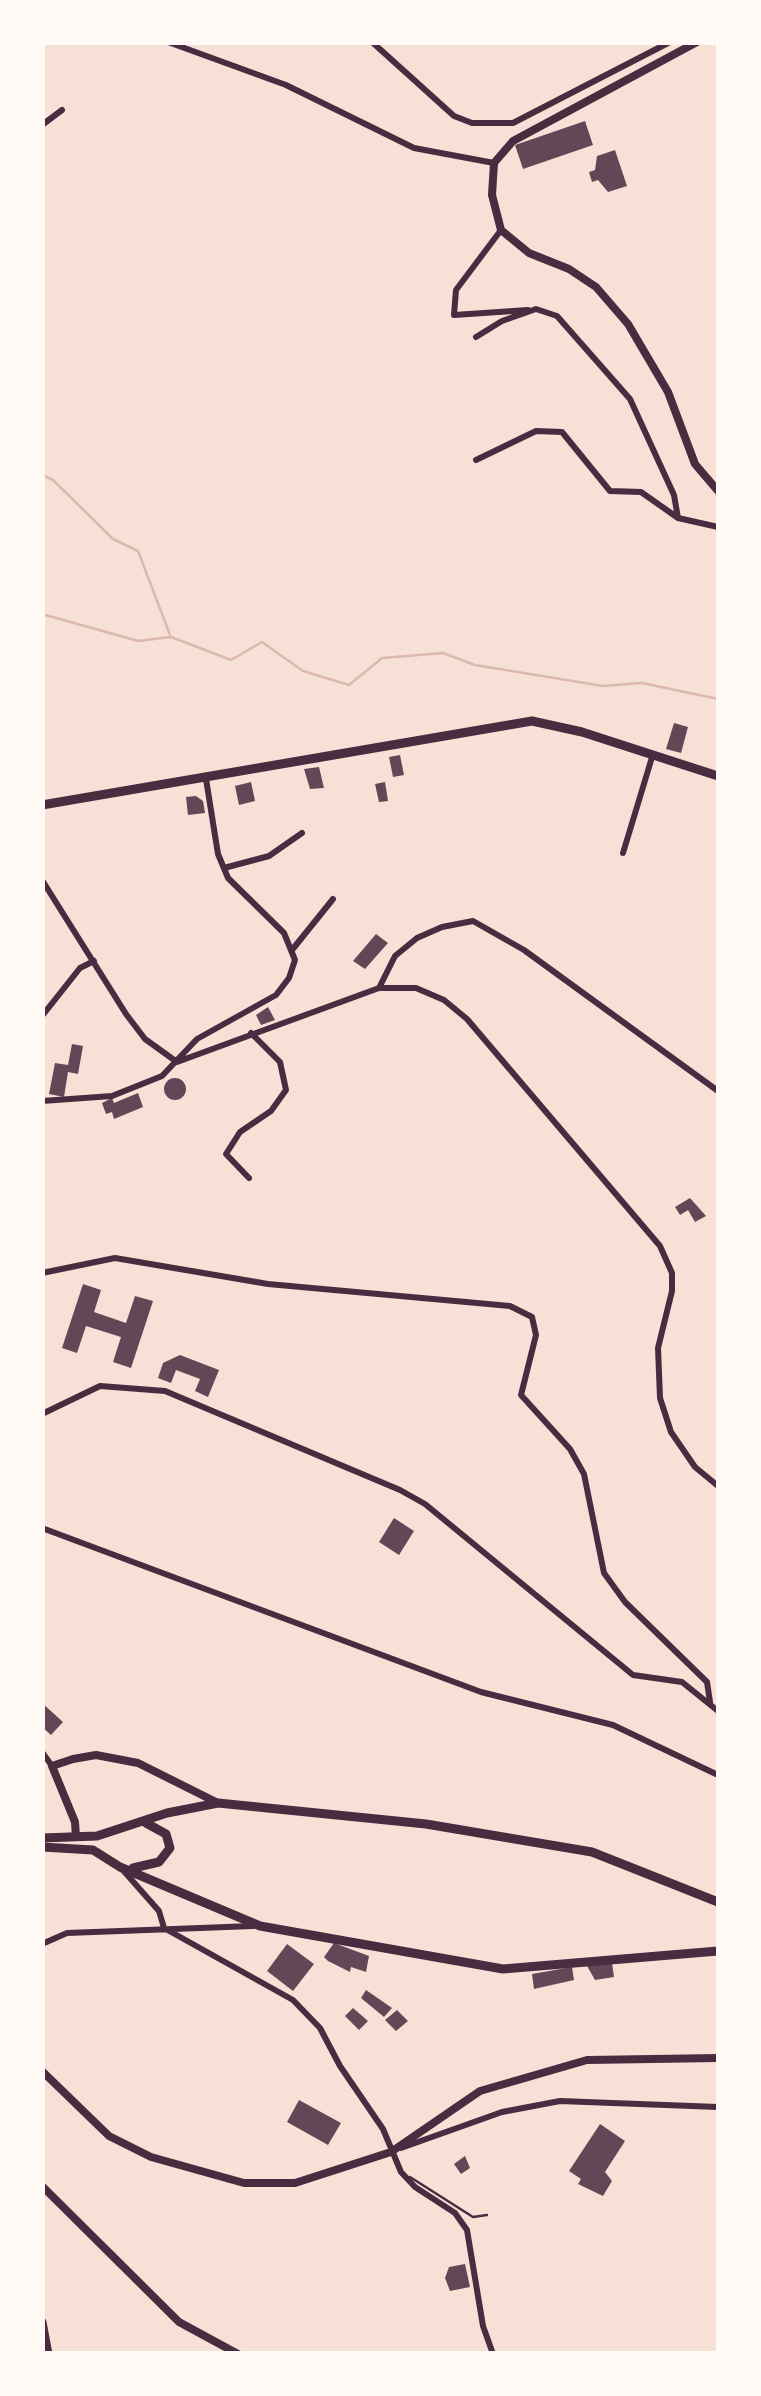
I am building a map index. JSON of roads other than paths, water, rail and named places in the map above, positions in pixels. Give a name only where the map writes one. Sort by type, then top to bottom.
[{"type":"main road","points":[[42,805],[206,780],[532,721],[718,776]]},
{"type":"main road","points":[[42,1838],[76,1838],[218,1803],[426,1824],[592,1852],[718,1902]]},
{"type":"main road","points":[[120,1867],[149,1867],[170,1848],[161,1829],[141,1822]]},
{"type":"main road","points":[[42,1847],[85,1847],[120,1867],[260,1926],[503,1968],[718,1951]]},
{"type":"main road","points":[[42,2322],[48,2354]]},
{"type":"street","points":[[168,42],[286,85],[414,148],[494,163]]},
{"type":"street","points":[[372,42],[454,116],[472,124],[513,122],[670,42]]},
{"type":"street","points":[[697,42],[513,141],[494,163],[492,196],[501,230],[529,253],[569,269],[596,287],[628,324],[668,392],[695,464],[718,491]]},
{"type":"street","points":[[42,124],[62,110]]},
{"type":"street","points":[[501,230],[456,290],[454,314],[536,309],[557,316],[630,399],[674,495],[678,518]]},
{"type":"street","points":[[476,337],[502,321],[536,309]]},
{"type":"street","points":[[476,460],[536,431],[562,432],[610,491],[640,492],[678,518],[718,527]]},
{"type":"street","points":[[623,853],[653,754]]},
{"type":"street","points":[[42,1102],[112,1096],[162,1076],[197,1039],[276,995],[289,978],[295,960],[284,933],[228,878],[206,780]]},
{"type":"street","points":[[224,868],[269,856],[302,833]]},
{"type":"street","points":[[42,880],[145,1039],[178,1062]]},
{"type":"street","points":[[292,950],[333,898]]},
{"type":"street","points":[[379,988],[396,956],[416,938],[442,927],[473,921],[524,950],[718,1091]]},
{"type":"street","points":[[42,1016],[80,968],[94,962]]},
{"type":"street","points":[[178,1062],[379,988],[416,988],[444,1000],[467,1019],[660,1246],[672,1273],[672,1291],[658,1348],[660,1398],[672,1432],[695,1467],[718,1486]]},
{"type":"street","points":[[249,1178],[226,1154],[240,1132],[271,1111],[286,1090],[280,1062],[251,1033]]},
{"type":"street","points":[[42,1272],[115,1258],[268,1284],[510,1306],[525,1312],[532,1317],[536,1336],[521,1395],[570,1449],[584,1474],[604,1573],[625,1602],[706,1682],[710,1702]]},
{"type":"street","points":[[42,1414],[100,1386],[165,1391],[400,1490],[425,1504],[633,1675],[682,1682],[718,1712]]},
{"type":"street","points":[[42,1528],[480,1692],[614,1726],[718,1775]]},
{"type":"street","points":[[42,1752],[76,1822],[76,1838]]},
{"type":"street","points":[[52,1766],[96,1755],[138,1763],[218,1803]]},
{"type":"street","points":[[120,1867],[159,1910],[164,1928],[293,2000],[311,2015],[383,2129],[401,2172],[414,2187],[456,2213],[468,2230],[483,2326],[493,2354]]},
{"type":"street","points":[[42,1944],[67,1932],[260,1926]]},
{"type":"street","points":[[390,2152],[480,2091],[569,2065],[587,2060],[718,2058]]},
{"type":"street","points":[[42,2071],[110,2136],[195,2173],[244,2183],[296,2183],[502,2112],[560,2101],[718,2107]]},
{"type":"street","points":[[42,2186],[46,2197],[179,2322],[238,2354]]},
{"type":"lane","points":[[401,2172],[473,2216],[486,2215]]},
{"type":"waterway","points":[[42,475],[53,480],[113,539],[138,551],[170,635]]},
{"type":"waterway","points":[[42,614],[138,641],[171,637],[231,660],[262,642],[303,671],[349,685],[382,658],[443,653],[475,665],[603,686],[642,683],[718,699]]}]
